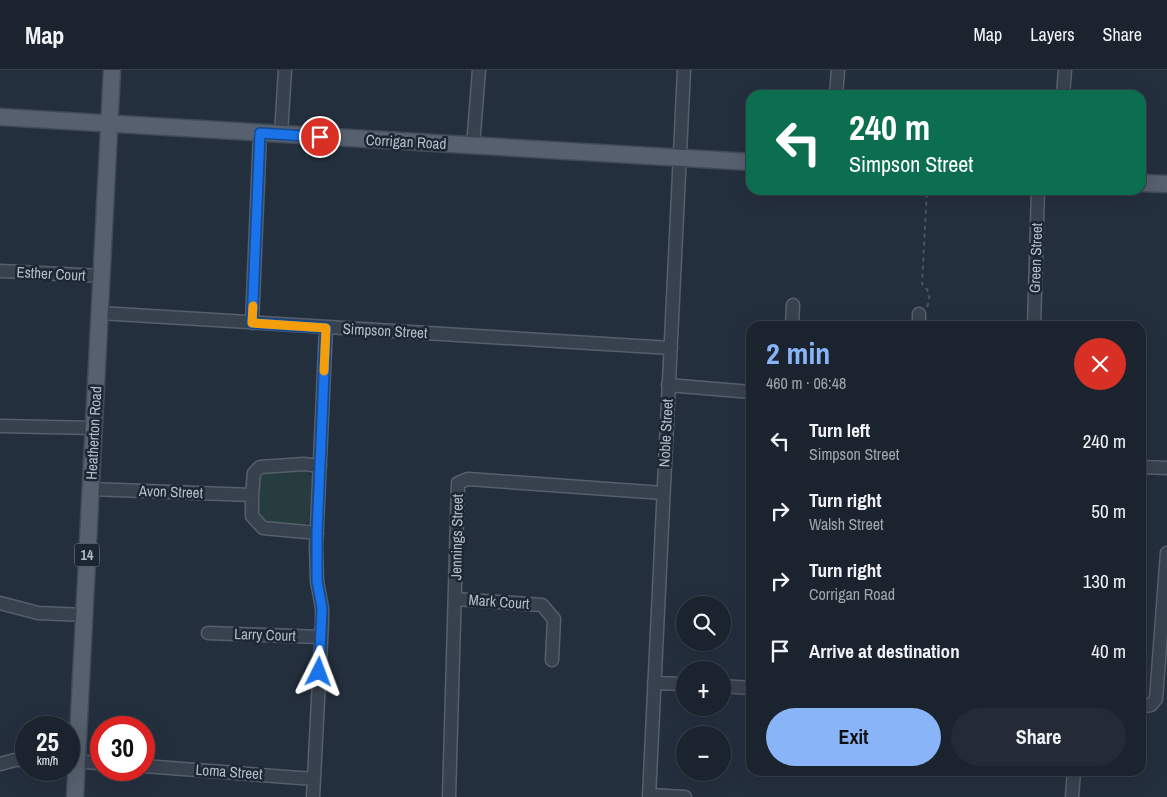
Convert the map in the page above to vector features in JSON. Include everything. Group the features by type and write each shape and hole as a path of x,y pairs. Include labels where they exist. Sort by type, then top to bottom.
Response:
{"main road":[{"name":"Heatherton Road","path":"77,716 85,614 112,70"},
{"name":"Corrigan Road","path":"0,117 746,162"},
{"path":"1146,183 1167,184"},
{"name":"Heatherton Road","path":"74,781 75,797"}],"street":[{"path":"281,134 285,70"},
{"path":"473,146 479,70"},
{"name":"Noble Street","path":"649,796 684,70"},
{"path":"836,90 838,70"},
{"path":"1064,90 1065,70"},
{"path":"252,323 260,133"},
{"name":"Green Street","path":"1034,321 1038,195"},
{"name":"Esther Court","path":"0,271 102,276"},
{"path":"792,321 793,304"},
{"name":"Simpson Street","path":"100,313 671,348"},
{"path":"313,797 322,608 317,581 317,533 326,328"},
{"path":"668,385 746,392"},
{"path":"0,426 94,428"},
{"path":"317,533 263,528 252,516 252,495 254,473 260,467 304,464 320,466"},
{"path":"1146,467 1167,468"},
{"name":"Jennings Street","path":"449,797 458,483 468,479 663,493"},
{"name":"Avon Street","path":"90,489 252,495"},
{"path":"1146,706 1151,705 1156,699 1167,553"},
{"name":"Mark Court","path":"456,598 542,605 554,619 552,660"},
{"path":"0,603 38,613 85,614"},
{"name":"Larry Court","path":"208,633 321,637"},
{"path":"654,683 676,684"},
{"path":"731,687 746,688"},
{"path":"0,764 15,760"},
{"name":"Loma Street","path":"155,767 314,779"},
{"path":"1072,797 1074,776"},
{"path":"649,796 684,797"}],"path":[{"path":"919,320 928,306 930,297 928,289 922,284 927,195"}],"green space":[{"path":"269,470 306,471 312,478 309,521 304,525 266,522 258,513 260,477"}],"slow traffic":[{"path":"253,306 252,323 326,328 324,371"}],"route":[{"path":"319,672 322,608 317,581 317,533 326,328 252,323 260,133 320,137"}]}
